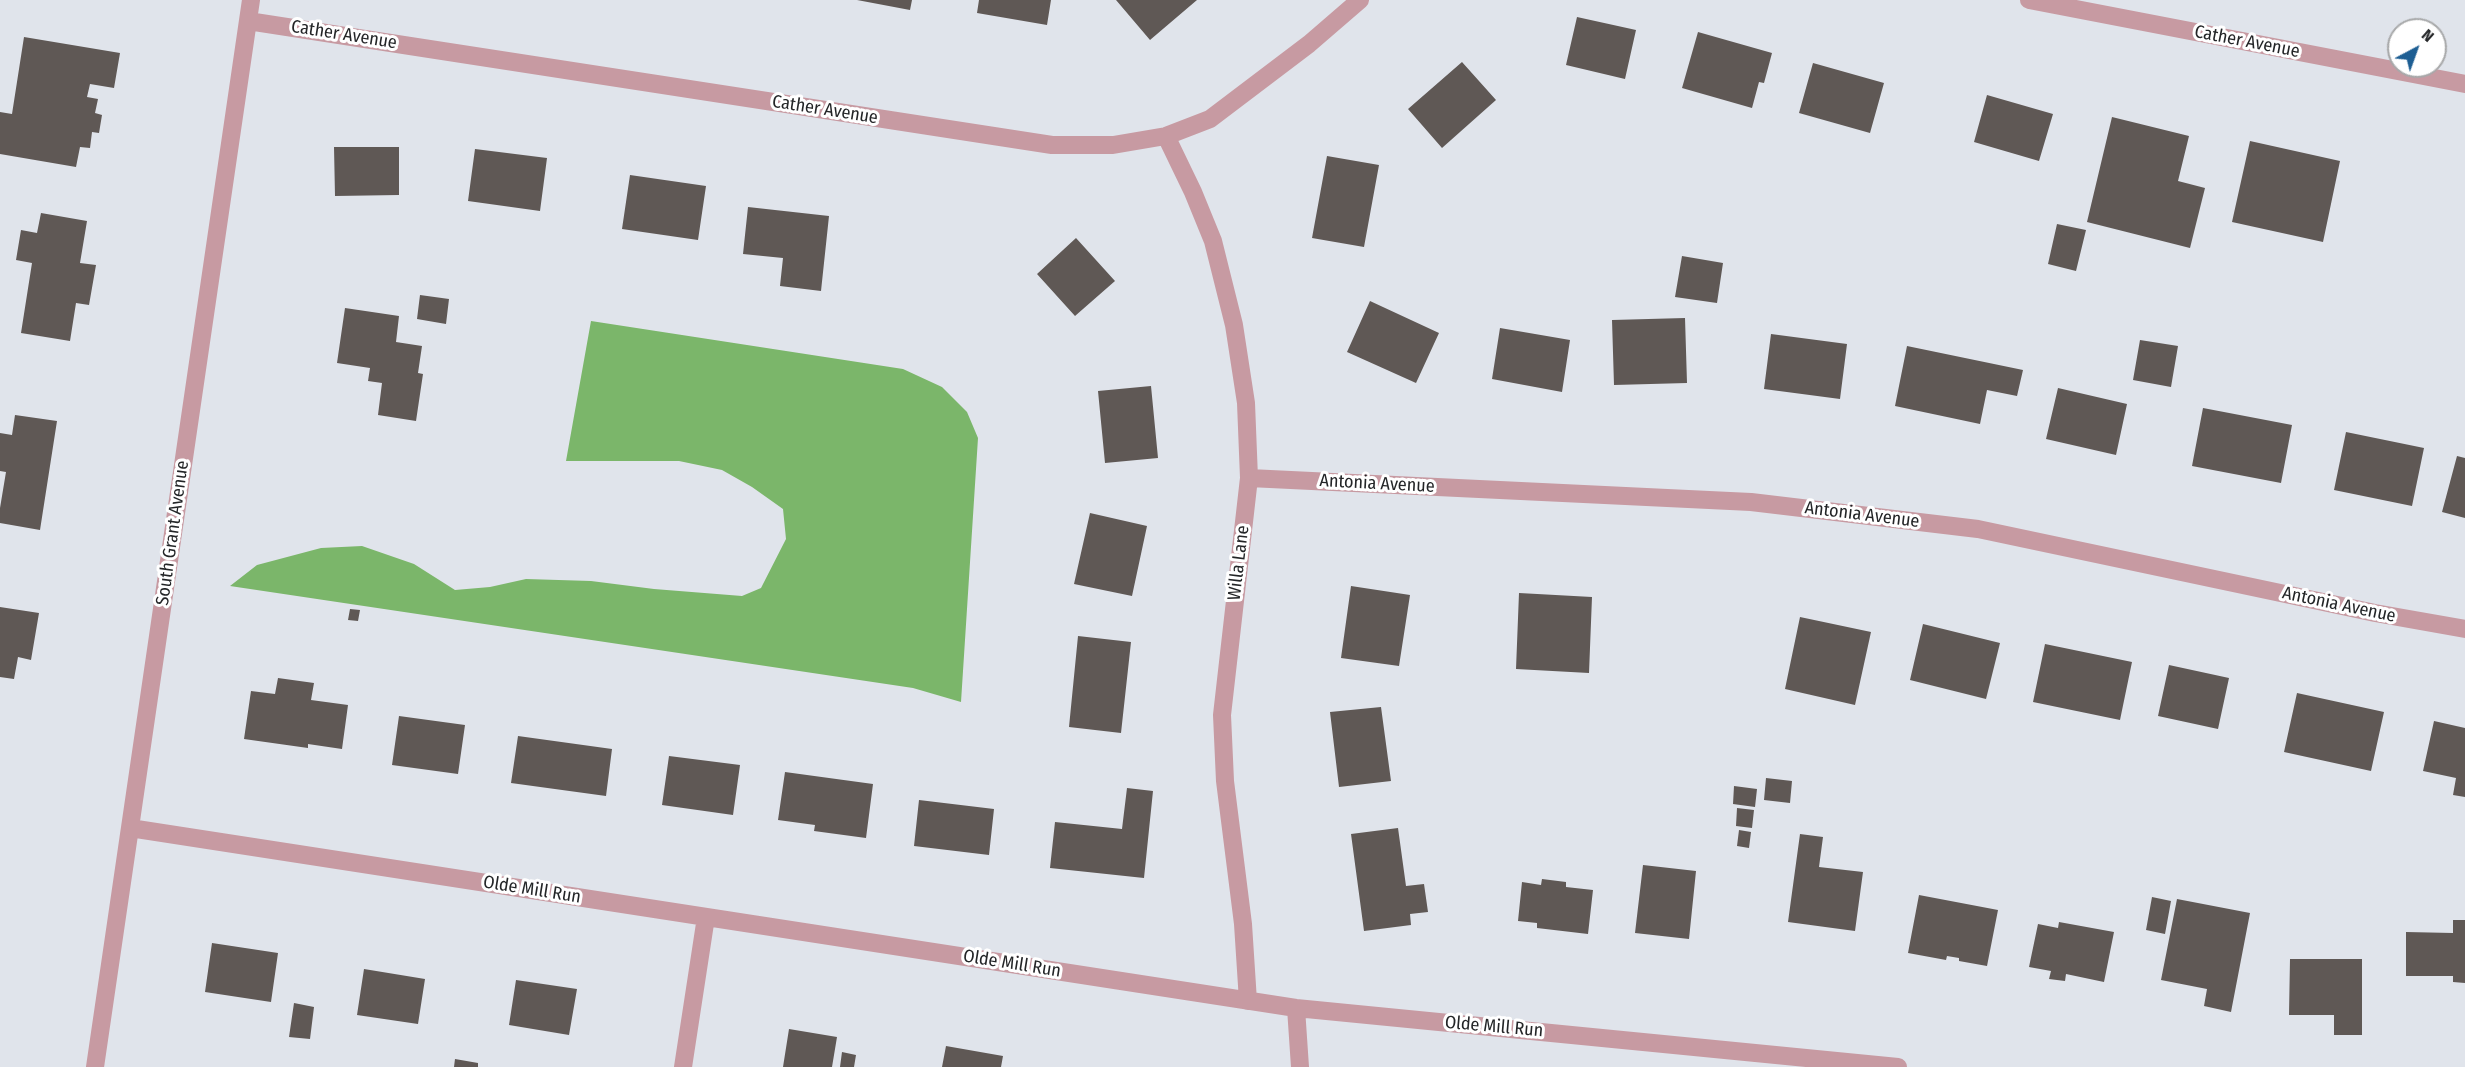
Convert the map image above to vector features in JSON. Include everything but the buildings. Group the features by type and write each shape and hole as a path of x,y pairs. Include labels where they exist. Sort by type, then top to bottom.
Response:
{"street":[{"name":"South Grant Avenue","path":"95,1067 251,0"},
{"name":"Cather Avenue","path":"248,21 1052,145 1113,145 1166,136 1210,119 1309,44 1360,0"},
{"name":"Cather Avenue","path":"2029,0 2465,84"},
{"name":"Willa Lane","path":"1166,136 1213,241 1234,325 1246,403 1249,478 1222,715 1225,781 1243,924 1248,1001"},
{"name":"Antonia Avenue","path":"1249,478 1751,502 1978,529 2363,610 2465,629"},
{"name":"Olde Mill Run","path":"130,828 1296,1008 1898,1067"},
{"path":"683,1067 706,917"},
{"path":"1296,1008 1300,1067"}],"green space":[{"path":"591,321 903,369 942,387 967,412 978,438 961,702 913,688 230,586 257,565 321,548 362,546 414,564 455,590 490,587 526,579 591,581 742,596 761,588 786,539 783,509 752,487 722,470 679,461 566,461"}]}
